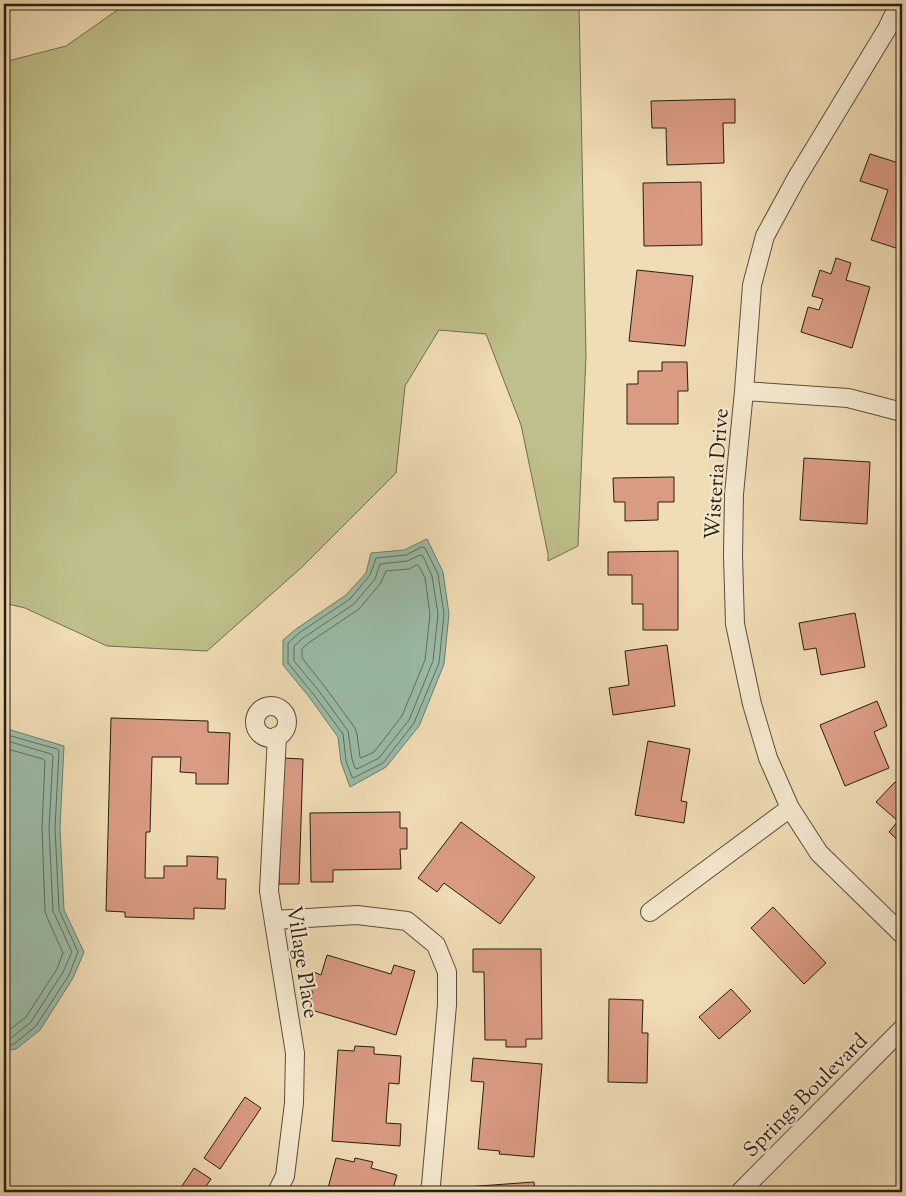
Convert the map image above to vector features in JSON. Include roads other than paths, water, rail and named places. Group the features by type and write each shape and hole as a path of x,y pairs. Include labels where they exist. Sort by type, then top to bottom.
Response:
{"street":[{"name":"Wisteria Drive","path":"899,4 887,30 796,180 765,236 752,285 734,494 733,556 735,624 752,704 768,758 790,808 819,853 902,934"},
{"path":"744,391 848,398 902,412"},
{"name":"Village Place","path":"277,736 269,891 295,1053 294,1103 285,1176 277,1192"},
{"path":"650,912 790,808"},
{"path":"274,920 357,915 407,921 436,945 447,972 447,1006 431,1190"},
{"name":"Springs Boulevard","path":"740,1192 902,1029"}],"water":[{"path":"427,539 443,572 449,614 444,664 419,726 386,767 350,787 341,762 338,737 283,665 283,640 346,595 366,573 371,553 404,550"},
{"path":"4,728 64,746 60,828 64,910 84,952 73,978 40,1030 16,1049 4,1051"}]}
